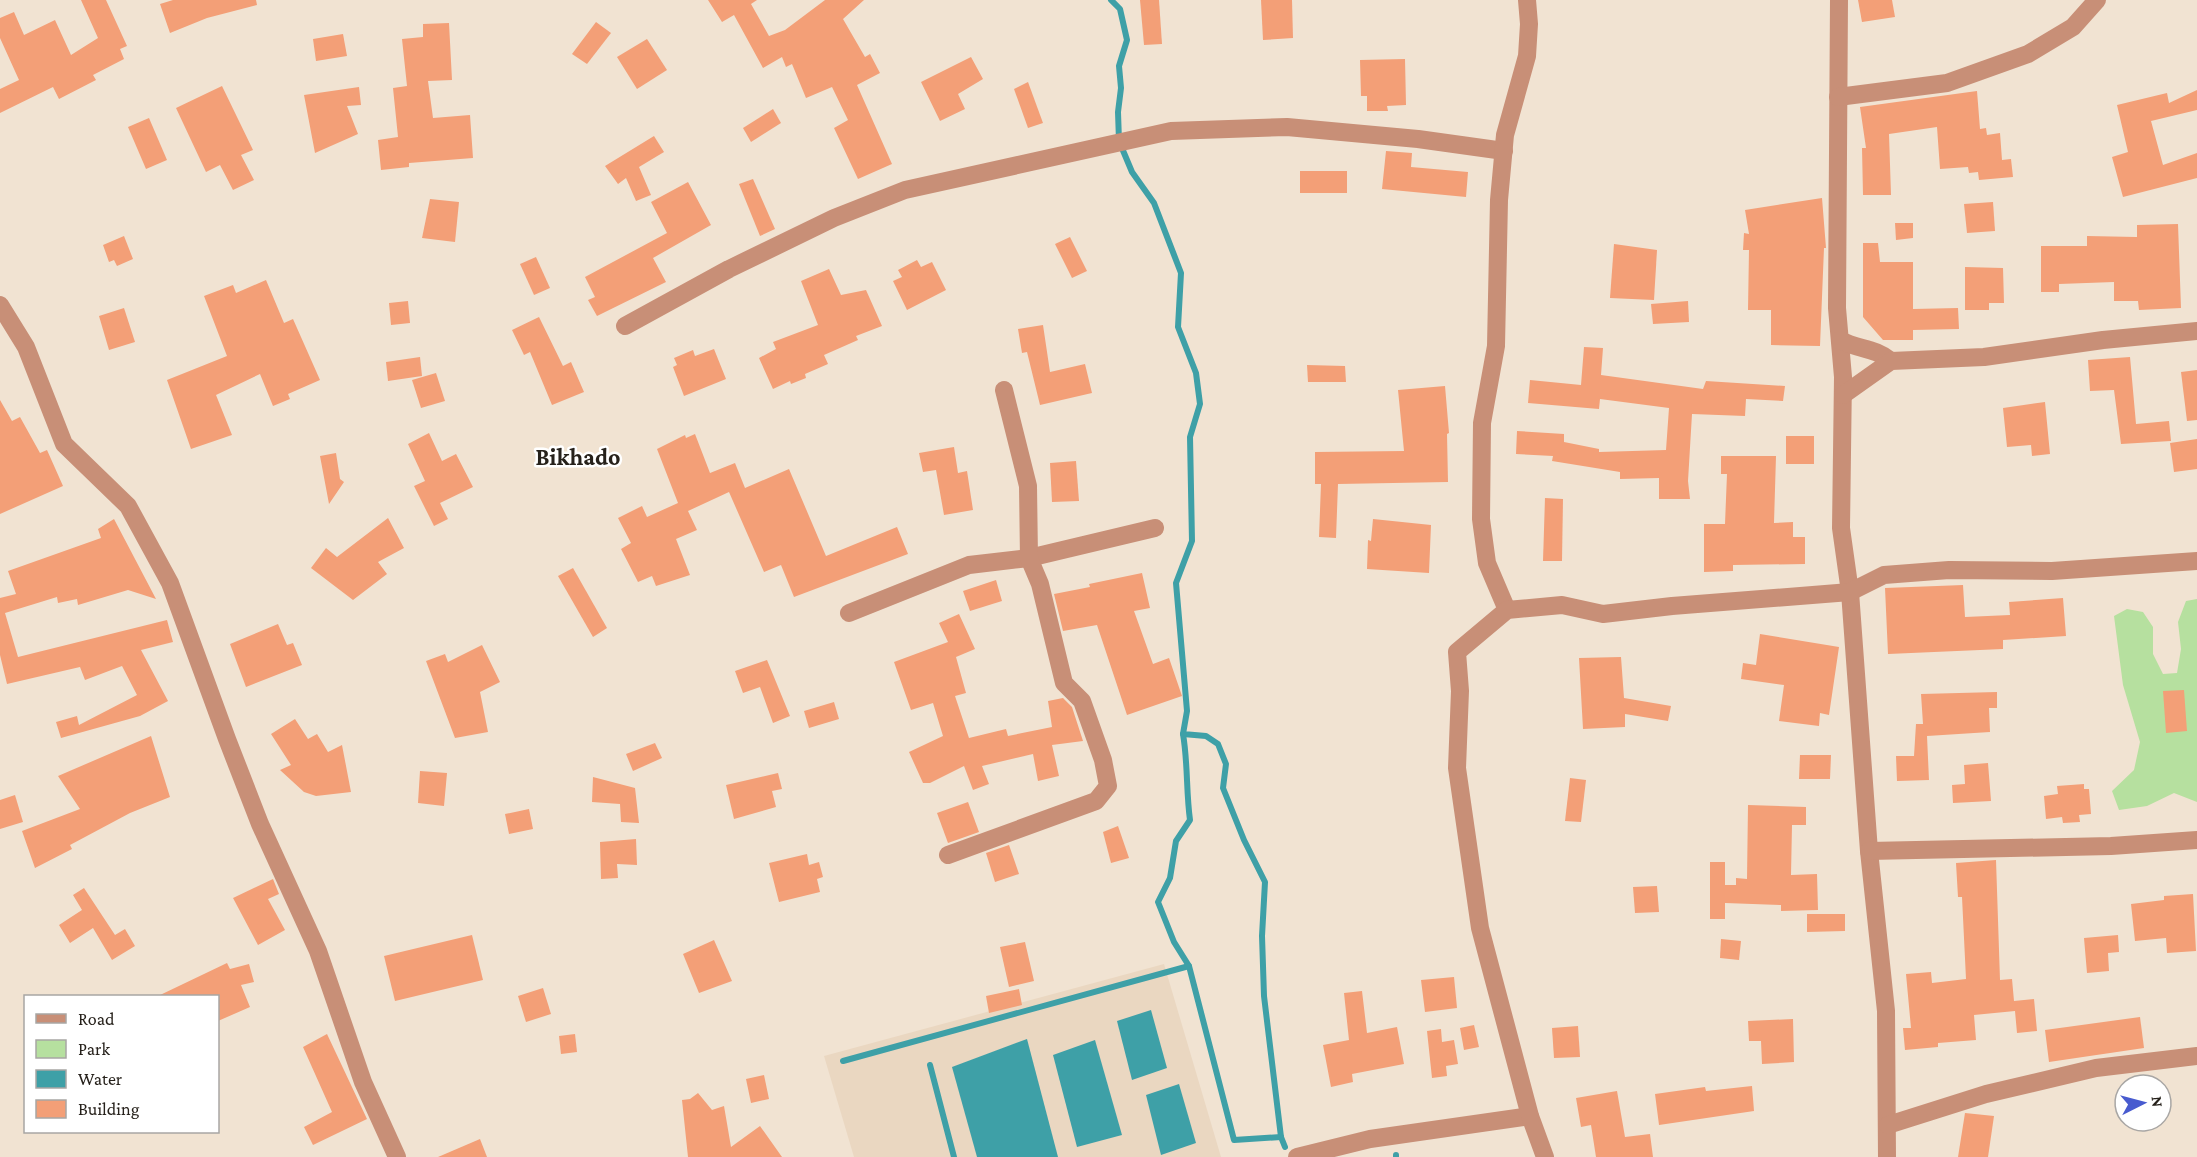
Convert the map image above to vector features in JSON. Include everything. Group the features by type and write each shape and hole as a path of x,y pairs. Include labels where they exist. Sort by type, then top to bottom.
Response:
{"street":[{"path":"1507,610 1487,563 1480,519 1482,423 1496,346 1499,311 1499,200 1505,135 1527,56 1529,24 1527,0"},
{"path":"1839,0 1837,308 1842,395 1841,528 1850,592 1869,851 1886,1011 1887,1157"},
{"path":"1838,97 1947,83 2028,54 2073,27 2097,0"},
{"path":"625,326 729,269 834,218 904,190 1171,131 1287,127 1418,139 1504,151"},
{"path":"0,305 26,347 64,444 128,506 170,583 260,824 318,951 363,1082 397,1157"},
{"path":"1842,395 1891,361 1984,357 2103,340 2197,331"},
{"path":"1840,340 1853,346 1878,351 1891,361"},
{"path":"948,855 1096,801 1108,786 1103,760 1082,701 1064,683 1040,584 1029,558 1028,486 1004,390"},
{"path":"849,613 969,565 1029,558 1155,528"},
{"path":"1545,1157 1530,1116 1480,928 1457,768 1460,691 1457,652 1507,610 1562,605 1603,614 1672,606 1850,592 1884,575 1960,570 2052,572 2197,561"},
{"path":"1869,851 2111,846 2197,840"},
{"path":"1888,1125 1986,1094 2096,1068 2197,1056"},
{"path":"1297,1157 1370,1139 1530,1116"}],"shaded area":[{"path":"1164,964 1221,1157 854,1157 824,1056"}],"green space":[{"path":"2197,599 2197,802 2174,793 2147,806 2119,810 2112,791 2134,770 2140,742 2123,685 2114,616 2127,609 2143,612 2153,627 2153,654 2163,674 2177,673 2181,649 2178,622 2186,601"}],"water":[{"path":"1151,1010 1167,1068 1132,1080 1117,1021"},
{"path":"1027,1039 1058,1157 977,1157 952,1067"},
{"path":"1095,1040 1122,1135 1077,1147 1053,1055"},
{"path":"1179,1084 1196,1143 1161,1155 1146,1095"}],"building":[{"path":"81,0 106,0 127,46 120,49 124,59 93,75 96,80 59,99 53,87 0,113 0,89 19,80 0,38 0,18 14,12 24,35 55,20 71,55 98,38"},
{"path":"173,0 256,0 257,5 207,18 170,33 160,4"},
{"path":"708,0 757,0 751,4 769,36 785,30 825,0 864,0 843,19 865,57 870,54 880,73 857,85 892,164 858,179 834,128 848,120 832,87 806,98 792,64 786,67 782,57 763,68 734,15 722,22"},
{"path":"1140,0 1159,0 1162,44 1144,45"},
{"path":"1261,0 1292,0 1293,38 1263,40"},
{"path":"1858,0 1892,0 1895,17 1862,22"},
{"path":"596,22 611,33 587,64 572,54"},
{"path":"449,23 452,80 428,81 433,118 470,115 473,158 409,163 409,167 381,170 378,140 398,137 393,88 407,86 402,39 423,37 423,24"},
{"path":"343,34 347,56 316,61 313,39"},
{"path":"647,39 667,70 637,89 617,57"},
{"path":"971,57 983,79 958,94 965,109 940,121 921,82"},
{"path":"1405,59 1406,105 1387,106 1388,111 1367,111 1367,96 1361,96 1360,60"},
{"path":"1028,82 1043,123 1028,128 1014,89"},
{"path":"222,86 253,150 241,155 254,180 233,190 220,165 206,172 176,108"},
{"path":"359,87 361,105 347,106 358,134 315,153 304,95"},
{"path":"2197,90 2197,110 2151,121 2163,165 2197,153 2197,178 2123,197 2112,157 2128,152 2117,105 2167,93 2169,103"},
{"path":"1977,91 1980,129 1986,128 1987,135 2000,133 2002,160 2011,159 2013,177 1979,180 1978,172 1969,173 1968,167 1940,169 1937,127 1889,134 1891,195 1863,195 1862,148 1866,148 1860,107"},
{"path":"773,109 781,123 751,142 743,128"},
{"path":"149,118 167,160 146,169 128,127"},
{"path":"654,136 664,152 639,167 651,195 636,201 626,178 618,184 605,166"},
{"path":"1386,151 1412,153 1411,167 1468,172 1466,197 1382,189"},
{"path":"1300,171 1347,171 1347,193 1300,193"},
{"path":"753,179 775,229 760,236 739,184"},
{"path":"688,182 711,225 653,258 666,282 597,316 588,300 595,297 585,277 667,233 651,202"},
{"path":"1822,198 1826,248 1824,248 1820,346 1771,345 1771,310 1748,310 1749,250 1743,250 1744,233 1749,234 1745,210"},
{"path":"430,199 459,202 455,242 422,238"},
{"path":"1993,202 1995,231 1967,233 1964,204"},
{"path":"1895,223 1913,223 1913,238 1896,240"},
{"path":"2178,224 2181,308 2139,310 2138,301 2114,301 2114,282 2059,284 2059,292 2041,292 2041,246 2087,246 2087,236 2137,237 2137,225"},
{"path":"124,236 133,259 117,266 114,260 109,262 103,245"},
{"path":"1070,237 1087,271 1072,278 1055,244"},
{"path":"1863,243 1878,243 1880,262 1913,262 1913,309 1958,308 1959,329 1913,330 1913,340 1883,340 1863,317"},
{"path":"1614,244 1657,250 1654,300 1610,298"},
{"path":"536,257 550,288 534,295 520,264"},
{"path":"917,260 921,267 932,262 946,290 907,310 893,281 902,277 898,270"},
{"path":"1965,267 2003,268 2004,303 1989,303 1989,310 1965,310"},
{"path":"829,269 841,295 866,290 882,326 856,336 858,340 824,355 828,364 805,374 806,378 791,384 790,381 773,389 759,358 776,349 773,342 818,325 801,281"},
{"path":"266,280 284,323 293,319 320,380 288,394 290,399 273,406 260,374 216,395 232,435 191,449 167,380 227,356 204,296 233,285 236,293"},
{"path":"408,301 410,323 391,325 389,303"},
{"path":"1688,301 1689,322 1653,324 1651,304"},
{"path":"124,308 135,342 109,350 99,316"},
{"path":"539,317 563,366 571,362 584,392 552,405 530,352 524,355 512,330"},
{"path":"1043,325 1050,372 1085,364 1092,393 1040,405 1027,352 1022,353 1018,329"},
{"path":"1584,347 1603,348 1601,375 1703,389 1706,381 1785,386 1783,401 1746,399 1745,416 1692,414 1688,481 1690,499 1659,499 1659,478 1620,479 1620,472 1552,461 1553,456 1516,454 1517,431 1564,434 1564,442 1599,449 1599,452 1666,450 1669,408 1600,399 1599,409 1528,403 1530,380 1581,385"},
{"path":"714,349 726,379 684,396 673,367 677,365 674,358 693,350 695,356"},
{"path":"420,357 422,376 388,381 386,362"},
{"path":"2130,357 2136,424 2169,421 2171,441 2121,444 2114,390 2090,391 2088,360"},
{"path":"1307,365 1345,366 1346,382 1308,382"},
{"path":"2197,370 2197,420 2187,421 2181,372"},
{"path":"436,373 445,401 421,408 412,380"},
{"path":"1445,386 1449,433 1447,434 1448,482 1338,484 1336,538 1319,537 1321,484 1315,484 1315,452 1404,451 1398,390"},
{"path":"0,400 12,421 20,417 40,453 47,450 63,486 0,514"},
{"path":"2045,402 2050,454 2032,456 2031,445 2007,447 2003,408"},
{"path":"429,433 442,461 456,454 473,487 440,503 448,519 434,526 414,486 425,481 408,444"},
{"path":"695,434 710,473 735,463 745,488 789,469 826,556 897,527 908,554 794,597 781,565 764,572 729,492 688,511 697,530 676,539 690,575 656,586 652,576 638,582 621,549 631,543 618,518 642,506 647,517 678,503 657,449 685,435 686,438"},
{"path":"1786,436 1814,436 1814,464 1786,464"},
{"path":"2197,439 2197,469 2174,472 2170,443"},
{"path":"954,447 958,473 967,471 973,510 944,515 936,470 923,472 919,453"},
{"path":"336,453 340,479 344,482 329,504 320,456"},
{"path":"1721,456 1776,456 1774,523 1793,522 1793,537 1805,537 1805,564 1733,565 1733,571 1704,572 1704,524 1725,524 1727,474 1721,474"},
{"path":"1076,461 1079,501 1052,502 1050,463"},
{"path":"1545,498 1563,499 1562,561 1543,561"},
{"path":"388,518 404,548 378,562 387,574 353,600 311,568 326,548 337,557"},
{"path":"114,519 156,599 128,590 78,605 77,599 58,603 57,597 5,613 18,657 167,620 173,642 141,650 168,701 140,716 61,738 56,722 77,716 79,725 137,695 122,666 85,680 80,667 7,684 0,655 0,598 16,594 8,571 101,538 98,529"},
{"path":"1373,519 1431,525 1429,573 1367,569 1368,540 1371,541"},
{"path":"573,568 607,628 593,637 558,576"},
{"path":"1142,573 1150,608 1134,611 1153,664 1169,658 1182,696 1127,715 1097,625 1063,631 1054,594"},
{"path":"996,580 1002,601 970,611 963,591"},
{"path":"1963,585 1965,617 2010,615 2009,602 2063,598 2066,636 2003,640 2003,649 1888,654 1885,588"},
{"path":"959,614 975,649 956,657 966,693 955,696 969,738 1006,729 1008,736 1052,727 1048,701 1063,698 1072,707 1083,741 1052,745 1059,776 1038,781 1033,754 982,766 989,784 973,790 964,766 930,783 923,783 909,752 943,736 933,703 911,710 894,662 948,642 939,623"},
{"path":"278,624 287,645 293,643 302,665 246,687 230,644"},
{"path":"1760,634 1839,647 1829,715 1820,713 1819,726 1779,721 1784,685 1741,679 1743,663 1756,665"},
{"path":"482,645 500,682 480,692 488,732 455,738 426,661 445,654 448,662"},
{"path":"1621,657 1624,698 1671,706 1668,721 1625,714 1625,727 1583,729 1579,658"},
{"path":"767,660 790,716 773,723 760,687 743,693 735,671"},
{"path":"2184,690 2187,731 2166,733 2163,691"},
{"path":"1997,692 1997,708 1989,708 1990,732 1927,736 1929,780 1897,781 1896,756 1914,756 1916,724 1923,724 1921,694"},
{"path":"834,702 839,719 809,728 804,711"},
{"path":"295,719 308,739 317,734 328,752 342,745 351,792 316,796 304,792 280,770 291,765 271,734"},
{"path":"151,736 170,797 130,813 70,845 72,849 35,868 22,831 80,809 58,776"},
{"path":"655,743 662,758 633,771 626,754"},
{"path":"1800,755 1831,755 1830,779 1799,779"},
{"path":"1988,763 1991,801 1953,803 1952,785 1965,784 1964,765"},
{"path":"420,771 447,773 444,806 418,803"},
{"path":"778,773 782,789 772,791 776,807 734,819 726,785"},
{"path":"593,777 635,788 639,823 621,822 620,804 592,802"},
{"path":"1570,778 1586,780 1581,822 1565,821"},
{"path":"2084,784 2084,789 2089,789 2091,814 2079,815 2080,822 2063,823 2062,817 2046,819 2044,796 2058,794 2057,786"},
{"path":"15,795 23,822 0,829 0,800"},
{"path":"968,802 979,832 948,843 937,813"},
{"path":"1748,805 1806,807 1806,825 1792,825 1791,875 1817,874 1818,910 1781,911 1781,905 1725,903 1725,919 1710,919 1710,862 1725,862 1725,885 1736,885 1736,878 1747,879"},
{"path":"529,809 533,829 509,834 505,814"},
{"path":"1118,826 1129,858 1111,863 1103,832"},
{"path":"636,839 637,865 617,864 618,878 601,879 600,842"},
{"path":"1009,845 1019,874 995,882 986,853"},
{"path":"807,854 809,865 819,862 823,877 817,879 820,892 779,902 769,863"},
{"path":"1996,860 2000,980 2012,979 2014,1001 2034,999 2037,1031 2017,1033 2015,1011 1974,1015 1976,1040 1938,1043 1938,1047 1905,1050 1903,1028 1911,1028 1906,974 1931,972 1932,983 1966,979 1962,897 1958,897 1956,863"},
{"path":"273,879 279,894 268,899 285,930 258,945 233,898"},
{"path":"1657,886 1659,912 1635,913 1633,887"},
{"path":"84,888 115,935 125,929 135,946 112,960 93,928 70,943 59,925 82,910 73,895"},
{"path":"2193,894 2196,951 2167,953 2166,938 2135,941 2131,904 2164,900 2164,896"},
{"path":"1807,914 1845,914 1845,931 1807,932"},
{"path":"472,935 483,980 395,1001 384,956"},
{"path":"2118,935 2119,952 2108,953 2109,971 2087,973 2084,938"},
{"path":"1721,939 1741,941 1739,960 1720,958"},
{"path":"714,940 732,981 699,993 683,954"},
{"path":"1025,942 1034,981 1009,987 1000,947"},
{"path":"227,963 230,969 249,964 254,982 241,985 250,1007 219,1021 219,995 160,995"},
{"path":"1454,977 1457,1008 1425,1012 1421,980"},
{"path":"543,988 551,1014 526,1022 518,996"},
{"path":"1019,989 1022,1005 989,1013 986,996"},
{"path":"1362,991 1367,1033 1397,1027 1404,1064 1352,1074 1353,1082 1331,1087 1323,1045 1349,1040 1344,993"},
{"path":"2140,1017 2144,1048 2049,1062 2045,1030"},
{"path":"1793,1019 1794,1062 1762,1064 1761,1041 1749,1041 1748,1021"},
{"path":"1474,1025 1479,1047 1464,1050 1460,1028"},
{"path":"1578,1026 1580,1057 1554,1058 1552,1028"},
{"path":"1441,1029 1442,1042 1454,1040 1458,1064 1446,1066 1447,1076 1432,1078 1427,1031"},
{"path":"327,1034 367,1119 313,1145 304,1127 332,1112 303,1047"},
{"path":"575,1034 577,1052 561,1054 559,1036"},
{"path":"764,1075 769,1099 751,1103 746,1079"},
{"path":"1752,1086 1754,1111 1659,1125 1655,1094 1705,1087 1706,1091"},
{"path":"1617,1091 1625,1137 1650,1134 1653,1157 1596,1157 1591,1125 1581,1127 1576,1098"},
{"path":"698,1093 712,1110 724,1106 731,1147 760,1126 782,1157 688,1157 682,1100 690,1099"},
{"path":"1965,1113 1994,1116 1988,1157 1958,1157"},
{"path":"480,1139 487,1157 438,1157"}],"waterway":[{"path":"1111,0 1120,9 1127,40 1119,66 1121,88 1118,112 1119,141 1132,172 1154,203 1181,273 1178,327 1196,373 1200,404 1190,437 1192,541 1176,583 1187,711 1183,734 1206,736 1218,744 1226,764 1223,788 1244,840 1265,882 1262,936 1264,996 1281,1137 1285,1147"},
{"path":"1183,734 1190,820 1176,841 1170,878 1158,902 1174,942 1189,966 1234,1140 1281,1137"},
{"path":"843,1061 1189,966"},
{"path":"930,1065 954,1157"}],"district":[{"name":"Bikhado","path":"578,456"}]}
